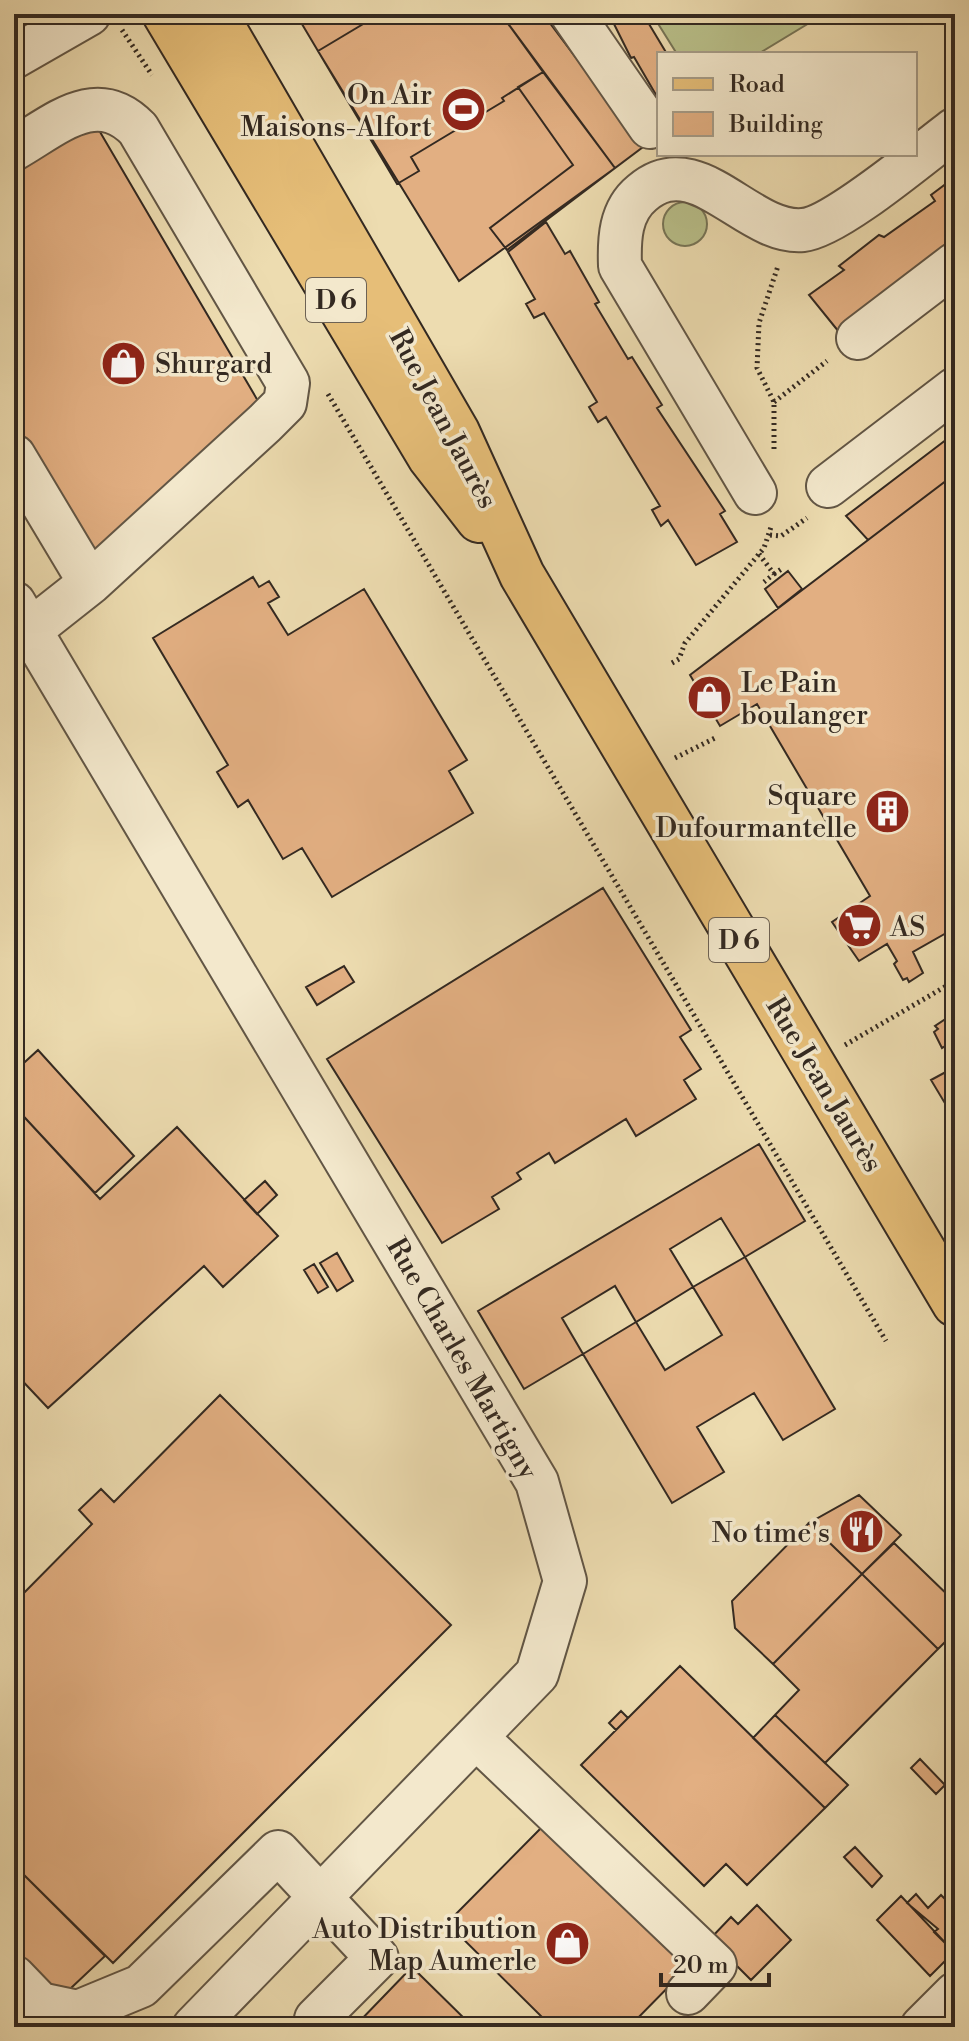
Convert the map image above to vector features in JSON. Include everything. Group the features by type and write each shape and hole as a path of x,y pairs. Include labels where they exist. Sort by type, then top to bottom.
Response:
{"main road":[{"name":"Rue Jean Jaurès","path":"165,14 430,457 522,575"},
{"name":"Rue Jean Jaurès","path":"215,14 457,432 522,575 955,1304"}],"street":[{"path":"14,57 89,14"},
{"path":"572,14 650,127"},
{"path":"14,149 84,109 122,113 138,129 288,383 285,403 90,583 20,625"},
{"path":"755,493 620,266 619,237 631,202 655,182 685,179 712,190 764,221 790,230 820,227 955,129"},
{"path":"859,337 955,264"},
{"path":"828,486 955,389"},
{"path":"14,456 90,583"},
{"name":"Rue Charles Martigny","path":"20,625 60,681 537,1482 565,1581 537,1674 194,2027"},
{"path":"476,1737 715,1965 688,1993"},
{"path":"14,1977 40,2004 78,2012 141,1986 278,1852 322,1895 377,1958 316,2019"},
{"path":"922,2027 955,1994"}],"path":[{"path":"132,47 155,79"},
{"path":"774,402 853,341 856,345 862,340 859,337"},
{"path":"328,383 328,397 886,1341"},
{"path":"759,554 774,574"},
{"path":"764,582 783,568"},
{"path":"672,663 679,659"},
{"path":"671,759 717,737"},
{"path":"813,1064 955,981"}],"green space":[{"path":"652,14 824,14 761,52 676,52"},
{"path":"685,202 700,209 707,224 700,239 685,246 670,239 663,224 670,209"}],"building":[{"path":"296,14 501,14 543,72 502,98 504,101 411,157 419,171 397,184"},
{"name":"On Air Maisons-Alfort","path":"380,14 501,14 615,168 459,281 318,51"},
{"path":"501,14 543,14 643,147 615,168"},
{"path":"609,14 643,14 666,52 657,52 657,97 634,57 631,58"},
{"path":"543,72 615,168 507,250 490,228 573,165 518,87"},
{"name":"Shurgard","path":"93,120 258,401 94,556 14,424 14,168"},
{"path":"955,177 955,244 839,332 809,295 844,270 839,266 879,235 884,237 935,201 931,195"},
{"path":"546,222 565,254 570,251 599,302 595,304 628,359 632,357 662,405 657,408 725,511 720,514 737,542 696,565 668,520 661,526 652,510 660,506 606,417 598,422 589,407 597,402 544,313 534,318 526,304 535,299 508,252"},
{"path":"955,433 955,474 868,540 846,516"},
{"name":"Square Dufourmantelle","path":"955,474 955,928 913,952 923,973 909,982 907,978 903,980 887,944 859,961 832,922 870,896 757,704 720,726 690,675"},
{"path":"788,571 802,589 778,608 765,589"},
{"path":"253,577 259,587 269,581 279,597 268,603 288,635 364,589 467,760 449,771 473,813 332,897 302,848 283,859 248,800 238,807 217,772 228,765 153,638"},
{"path":"603,888 691,1030 680,1037 701,1069 684,1080 696,1099 636,1136 626,1119 555,1163 549,1153 517,1173 521,1179 492,1197 499,1209 442,1243 327,1059"},
{"path":"344,966 354,982 317,1005 306,987"},
{"path":"950,1016 955,1026 955,1059 947,1045 942,1048 934,1032 938,1029 935,1026"},
{"path":"38,1050 134,1156 95,1193 14,1106 14,1072"},
{"path":"955,1067 955,1120 931,1080"},
{"path":"14,1106 100,1199 177,1127 278,1236 223,1287 204,1266 48,1408 14,1372"},
{"path":"759,1144 805,1221 745,1257 721,1218 670,1249 693,1287 636,1322 615,1286 562,1318 583,1354 524,1389 478,1311"},
{"path":"265,1181 277,1195 257,1214 244,1200"},
{"path":"337,1253 353,1281 337,1291 320,1263"},
{"path":"745,1257 835,1409 783,1440 754,1393 697,1427 724,1472 672,1503 583,1354 636,1322 665,1370 722,1335 693,1287"},
{"path":"314,1264 328,1287 318,1293 304,1270"},
{"path":"220,1395 451,1625 113,1963 14,1865 14,1603 92,1524 79,1510 101,1489 114,1502"},
{"path":"859,1495 901,1535 862,1574 809,1523"},
{"path":"809,1523 862,1574 773,1664 735,1628 732,1601"},
{"path":"894,1543 955,1602 955,1632 938,1649 862,1574"},
{"path":"862,1574 938,1649 825,1763 775,1715 799,1690 773,1664"},
{"path":"680,1666 825,1808 747,1885 726,1864 704,1886 581,1765"},
{"path":"621,1711 628,1718 616,1730 609,1723"},
{"path":"775,1715 848,1785 825,1808 753,1738"},
{"path":"920,1759 945,1785 936,1794 911,1768"},
{"name":"Auto Distribution Map Aumerle","path":"546,1823 689,1966 629,2027 552,2027 447,1923"},
{"path":"855,1847 882,1876 872,1887 844,1857"},
{"path":"14,1865 105,1956 71,1988 49,1990 14,1953"},
{"path":"952,1891 955,1892 954,1952 934,1932 938,1929 907,1903 916,1894 928,1908 941,1895 945,1899"},
{"path":"901,1896 954,1952 930,1976 877,1920"},
{"path":"757,1905 791,1940 751,1980 710,1939 731,1917 738,1924"},
{"path":"412,1967 473,2027 354,2027"}],"place":[{"name":"On Air Maisons-Alfort","path":"463,110"},
{"name":"Shurgard","path":"124,363"},
{"name":"Le Pain boulanger","path":"710,698"},
{"name":"Square Dufourmantelle","path":"888,811"},
{"name":"AS","path":"859,926"},
{"name":"No time's","path":"861,1532"},
{"name":"Auto Distribution Map Aumerle","path":"568,1944"}]}
